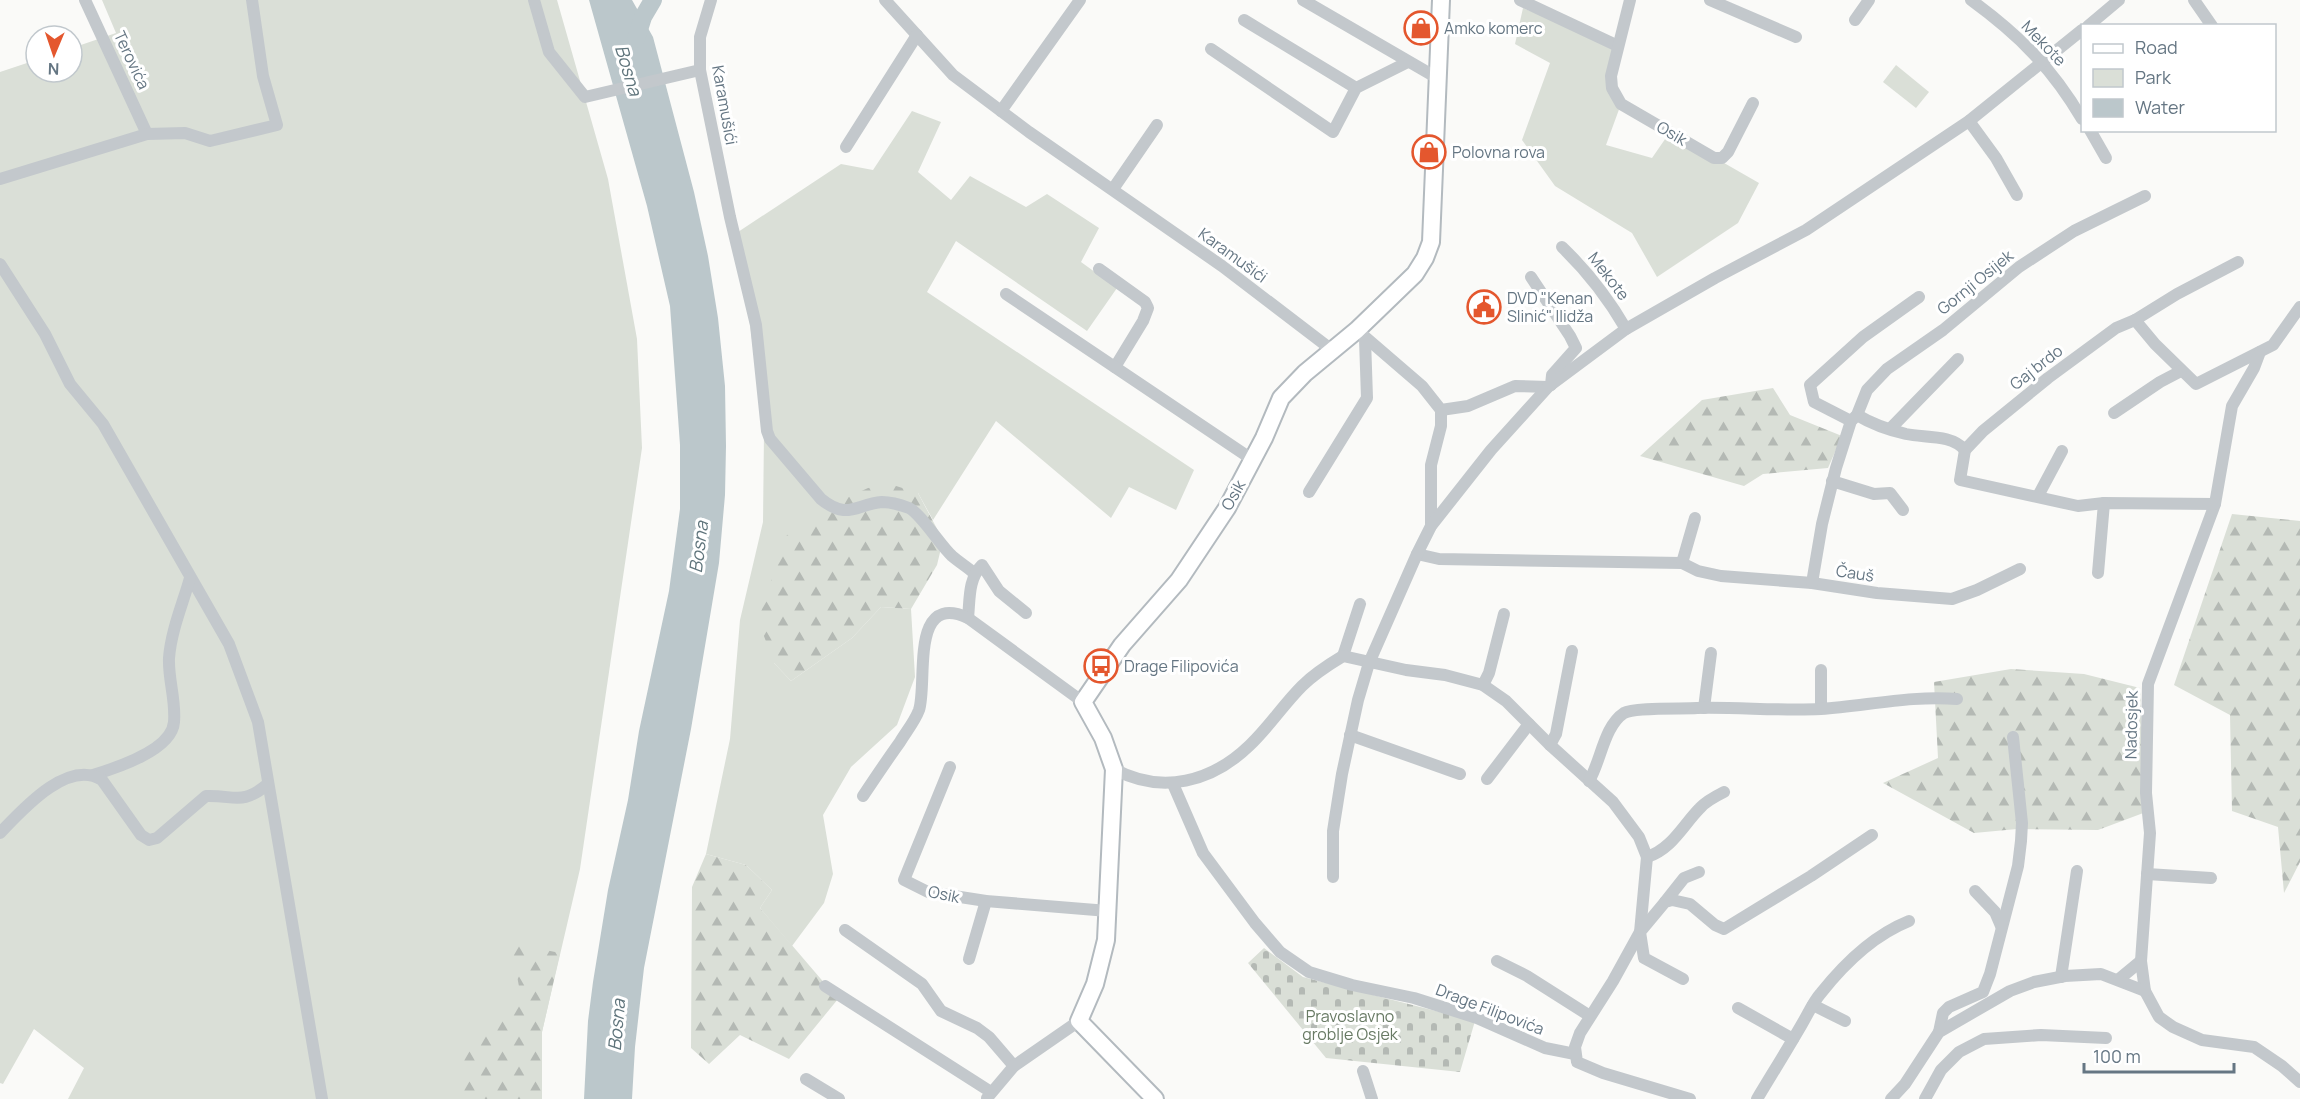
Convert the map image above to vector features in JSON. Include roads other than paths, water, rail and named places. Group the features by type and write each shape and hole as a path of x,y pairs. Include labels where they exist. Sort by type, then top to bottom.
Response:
{"main road":[{"name":"Osik","path":"1083,702 1122,645 1179,580 1227,508 1253,460 1281,398 1332,350 1361,334 1415,274 1425,258 1431,242 1441,0"},
{"path":"1083,702 1103,738 1114,769 1108,910 1101,963 1095,984 1079,1021 1155,1099"}],"street":[{"name":"Terovića","path":"85,0 147,134"},
{"path":"0,179 147,134 185,133 210,141 277,125 263,76 252,0"},
{"path":"534,0 549,52 585,97 700,70"},
{"name":"Karamušići","path":"711,0 700,37 700,70 730,217 756,325 766,423 771,439 829,506 853,511 882,502 912,509 953,557 974,573"},
{"name":"Karamušići","path":"885,0 953,75 1222,266 1332,350"},
{"path":"1001,111 1080,0"},
{"path":"1303,0 1439,79"},
{"path":"1520,0 1618,46"},
{"name":"Osik","path":"1630,0 1611,76 1612,88 1621,104 1714,158 1722,158 1728,152 1753,103"},
{"path":"1710,0 1796,37"},
{"path":"1854,20 1869,0"},
{"name":"Mekote","path":"1971,0 2000,21 2043,62 2066,92 2081,117"},
{"path":"2194,0 2211,24"},
{"path":"2090,24 2110,2"},
{"path":"1244,20 1356,88"},
{"path":"1333,877 1333,831 1350,735 1369,663 1431,526 1491,450 1550,386 1626,329 1806,230 1969,121 2081,31"},
{"path":"846,147 917,35"},
{"path":"1211,49 1333,132 1356,88 1408,62"},
{"path":"1969,121 1996,158 2017,195"},
{"path":"1113,189 1157,125"},
{"path":"2091,132 2106,158"},
{"name":"Gornji Osijek","path":"1812,583 1832,481 1866,390 1887,369 1943,330 2019,267 2074,231 2145,196"},
{"name":"Mekote","path":"1562,246 1584,268 1607,297 1626,329"},
{"name":"Gaj brdo","path":"1965,450 2001,416 2084,350 2116,328 2135,320 2177,294 2238,262"},
{"path":"0,264 45,334 70,384 104,424 229,644 258,722 322,1099"},
{"path":"1099,269 1145,302 1148,308 1143,321 1115,367"},
{"path":"1531,277 1576,348 1552,375 1550,386"},
{"name":"Osik","path":"1006,294 1253,460"},
{"name":"Gornji Osijek","path":"1854,418 1814,402 1810,384 1863,337 1919,297"},
{"name":"Nadosjek","path":"2300,307 2273,345 2260,352 2254,368 2232,406 2216,504 2148,684 2146,793 2150,833 2141,961 2145,991 2159,1017 2173,1027 2202,1040 2254,1047 2282,1065 2300,1082"},
{"path":"2135,320 2181,371 2196,384 2260,352"},
{"path":"1361,334 1415,380 1440,410 1441,426 1431,465 1431,526"},
{"path":"1309,492 1367,398 1361,334"},
{"path":"1890,429 1958,359"},
{"path":"2114,412 2181,371"},
{"path":"1440,410 1468,406 1515,386 1550,386"},
{"path":"1854,418 1907,434 1954,442 1965,450 1960,480 2078,506 2104,503 2216,504"},
{"path":"2038,496 2062,451"},
{"path":"1832,481 1875,494 1890,493 1903,510"},
{"path":"2098,573 2104,503"},
{"path":"1682,563 1695,518"},
{"name":"Čauš","path":"1417,554 1439,559 1682,563 1698,572 1720,576 1812,583 1877,593 1952,599 1977,590 2020,569"},
{"path":"968,618 971,582 974,573 981,565 999,591 1026,613"},
{"path":"0,833 26,806 69,777 121,767 164,741 174,725 169,656 190,578"},
{"path":"1114,769 1128,776 1173,784 1198,777 1228,763 1249,746 1318,672 1343,656 1360,604"},
{"path":"863,795 919,712 923,693 922,652 929,628 935,620 947,612 957,612 968,618 1083,702"},
{"path":"1483,685 1489,673 1504,614"},
{"path":"1550,745 1556,734 1572,651"},
{"path":"1704,708 1711,653"},
{"path":"1343,656 1369,663 1445,675 1483,685 1506,702 1613,802 1645,848 1647,857 1640,932 1644,958 1683,979"},
{"path":"1821,670 1821,708"},
{"path":"1589,781 1599,762 1605,738 1625,712 1704,708 1821,708 1936,697 1957,699"},
{"path":"1487,779 1529,724"},
{"path":"1350,735 1460,774"},
{"path":"1891,1099 1905,1084 1939,1032 1943,1013 1949,1007 1983,992 1990,974 2018,866 2022,823 2013,736"},
{"name":"Osik","path":"950,767 903,879 928,892 986,902 1108,910"},
{"path":"93,774 102,780 141,835 149,840 157,838 206,796 234,800 256,794 268,784"},
{"name":"Drage Filipovića","path":"1173,784 1203,853 1255,923 1280,952 1309,972 1352,985 1414,998 1477,1018 1545,1048 1575,1054 1577,1062 1603,1073 1689,1099"},
{"path":"1647,857 1676,838 1705,803 1724,792"},
{"path":"1665,902 1672,900 1689,904 1715,925 1724,929 1811,876 1872,835"},
{"path":"2061,977 2076,871"},
{"path":"1575,1054 1575,1047 1590,1016 1613,981 1640,932 1651,922 1683,878 1700,872"},
{"path":"2147,874 2211,878"},
{"path":"1975,891 1995,912 2001,926"},
{"path":"969,959 986,902"},
{"path":"1757,1099 1820,994 1854,958 1892,928 1909,921"},
{"path":"845,930 922,984 941,1011 988,1036 1014,1066"},
{"path":"1497,961 1527,976 1590,1016"},
{"path":"2118,980 2141,961"},
{"path":"1939,1032 2010,990 2034,982 2101,974 2145,991"},
{"path":"825,986 988,1096 1014,1066 1079,1021"},
{"path":"1813,1005 1845,1020"},
{"path":"1738,1008 1793,1039"},
{"path":"1924,1099 1941,1070 1959,1052 1984,1039 2042,1035 2106,1038"},
{"path":"1363,1071 1372,1099"},
{"path":"806,1079 839,1099"}],"water":[{"name":"Bosna","path":"589,0 632,0 653,37 694,192 708,256 718,318 725,386 725,495 719,563 691,729 644,968 632,1099 584,1099 588,1021 608,890 669,591 680,509 680,445 670,306 647,206"}],"waterway":[{"name":"Bosna","path":"636,39 643,17 653,0"}],"place":[{"name":"Amko komerc","path":"1421,28"},
{"name":"Polovna rova","path":"1429,152"},
{"name":"DVD \"Kenan Slinić\" Ilidža","path":"1484,307"},
{"name":"Drage Filipovića","path":"1101,666"}],"park label":[{"name":"Pravoslavno groblje Osjek","path":"1350,1025"}]}
